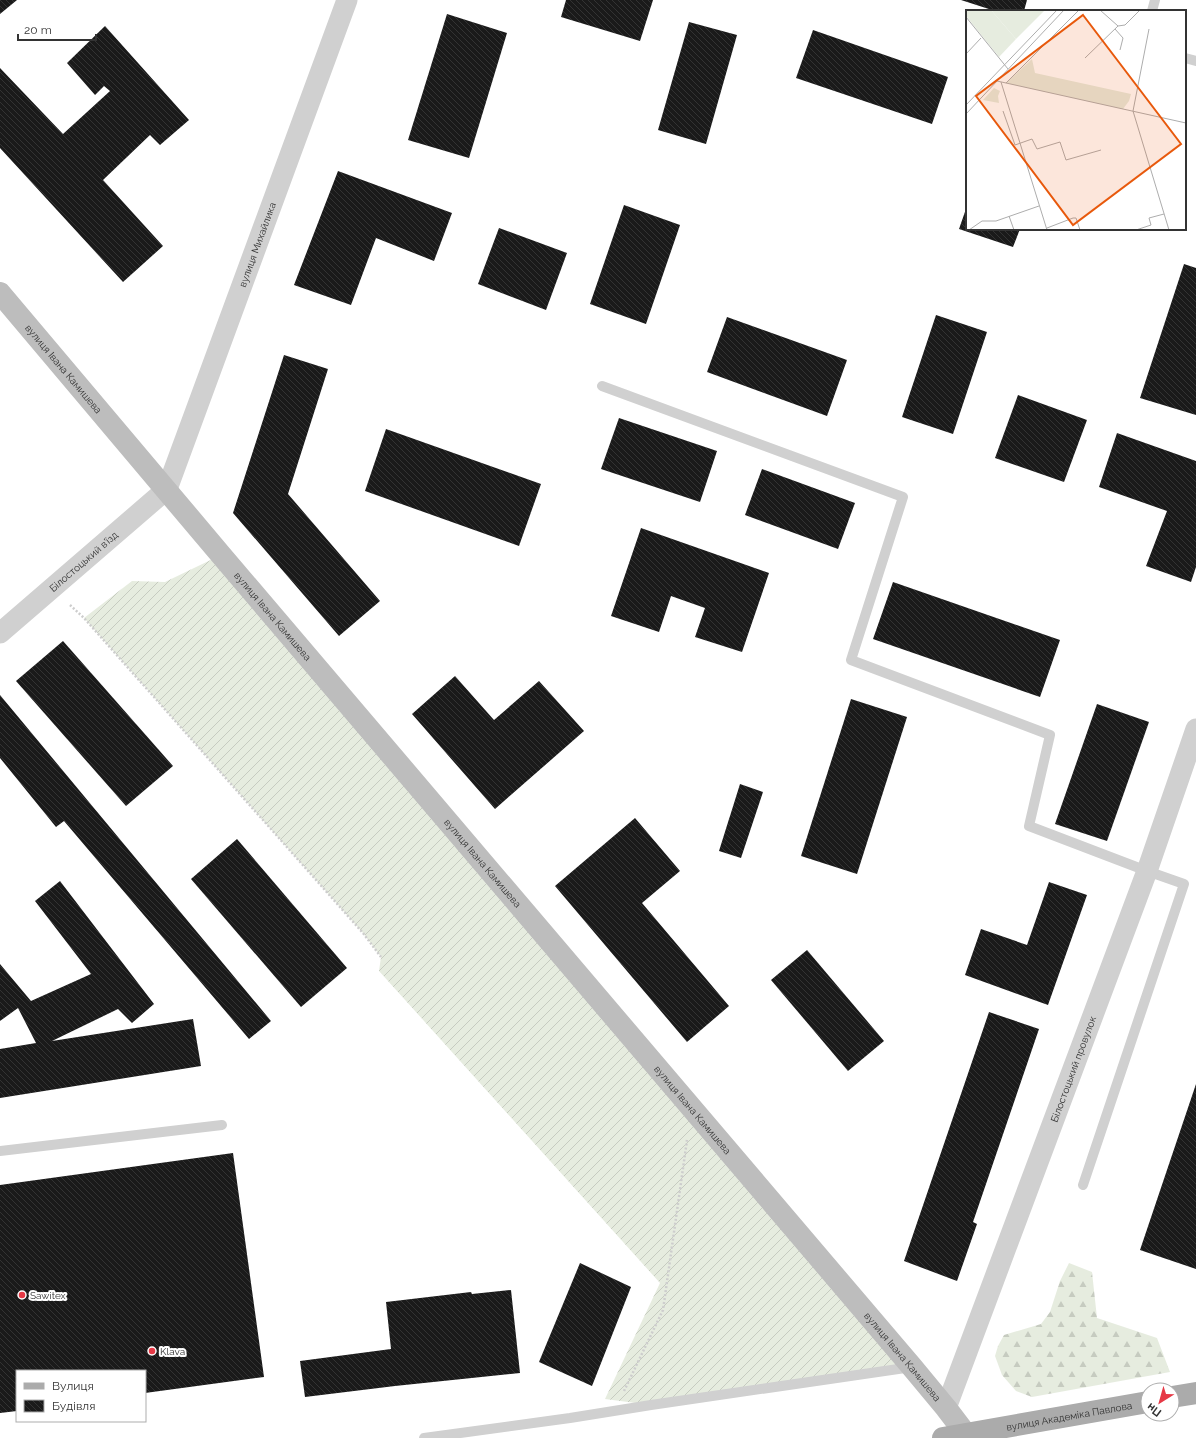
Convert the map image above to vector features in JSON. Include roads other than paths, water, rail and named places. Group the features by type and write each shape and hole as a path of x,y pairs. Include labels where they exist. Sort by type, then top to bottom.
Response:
{"main road":[{"path":"1180,1396 1196,1393"},
{"name":"вулиця Академіка Павлова","path":"943,1438 1140,1403"}],"street":[{"name":"вулиця Михайлика","path":"167,489 347,0"},
{"name":"вулиця Івана Камишева","path":"0,293 167,489 221,556 912,1367 965,1433"},
{"name":"Білостоцький в’їзд","path":"0,634 167,489"},
{"name":"Білостоцький провулок","path":"946,1408 1147,871 1196,729"}],"lane":[{"path":"1152,10 1155,0"},
{"path":"1186,58 1196,61"},
{"path":"602,386 903,497 851,660 1050,735 1029,826 1184,884 1083,1185"},
{"path":"0,1151 222,1125"},
{"path":"424,1438 570,1418 912,1367"}],"place":[{"name":"Sawitex","path":"22,1295"},
{"name":"Klava","path":"152,1351"}]}
